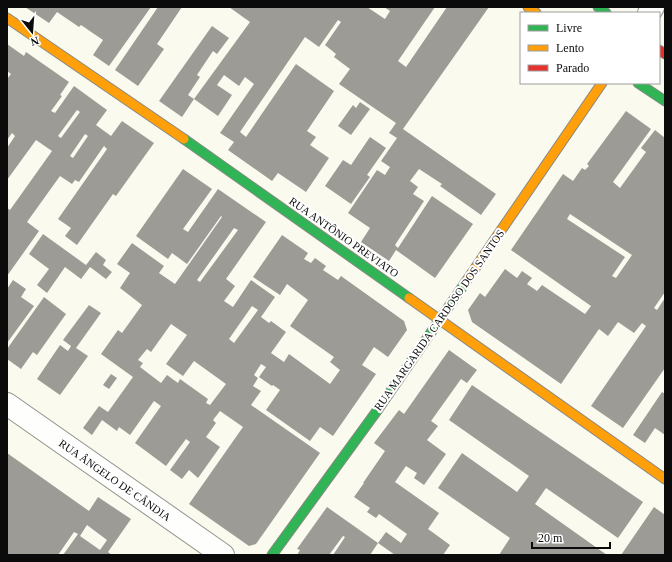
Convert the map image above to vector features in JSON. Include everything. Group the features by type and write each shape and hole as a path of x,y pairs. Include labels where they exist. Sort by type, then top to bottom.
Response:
{"street":[{"name":"RUA ANTÔNIO PREVIATO","path":"7,18 187,141 665,479"},
{"name":"RUA MARGARIDA CARDOSO DOS SANTOS","path":"272,555 379,408 601,84"},
{"path":"640,84 665,101"},
{"name":"RUA ÂNGELO DE CÂNDIA","path":"7,404 223,555"}],"building":[{"path":"25,7 151,7 109,66 93,55 103,40 81,25 79,27 57,12 49,23"},
{"path":"158,7 182,7 157,44 164,49 138,86 115,70"},
{"path":"229,7 367,7 385,19 390,11 384,7 435,7 398,61 406,67 447,7 489,7 403,129 496,194 481,215 440,186 442,184 419,169 410,181 418,187 413,194 424,201 395,245 398,248 432,196 473,224 435,278 396,250 389,261 361,242 370,228 348,213 377,170 385,175 390,167 381,161 397,138 389,133 396,123 339,84 350,69 334,57 336,54 325,45 341,22 338,20 319,47 305,37 240,132 246,137 296,64 334,91 307,131 316,137 310,145 329,158 306,192 278,173 272,181 228,150 234,142 220,133 254,84 245,77 239,86 224,75 217,85 232,95 218,116 194,99 250,22"},
{"path":"212,26 229,38 217,54 213,51 197,75 200,77 188,95 194,99 182,117 159,101"},
{"path":"7,44 24,56 26,52 69,82 60,95 62,96 51,111 55,113 74,86 107,110 96,125 111,136 122,121 154,143 116,196 113,194 77,245 65,236 71,228 58,219 107,149 104,146 79,182 75,180 72,184 60,176 27,222 39,231 7,276 7,208 10,210 52,151 36,140 7,180 7,148 15,136 12,133 7,140 7,79 11,74 7,71","holes":["77,110 80,112 61,138 58,136","85,134 88,136 73,158 70,156"]},
{"path":"360,102 370,109 351,135 338,126 353,105 356,108"},
{"path":"626,111 651,129 613,182 620,188 646,152 641,148 655,130 665,138 665,292 654,308 657,310 665,298 665,368 623,428 591,406 646,326 642,323 634,333 618,322 608,336 599,329 561,384 472,322 468,310 480,293 485,297 505,269 517,278 522,271 532,278 527,284 537,291 542,285 585,314 591,306 511,250 563,174 573,181 582,168 585,170 589,166 587,164","holes":["570,214 632,255 616,278 612,276 625,257 567,219"]},
{"path":"370,137 386,148 367,175 370,177 351,204 325,186 343,160 351,165"},
{"path":"183,169 212,189 183,229 188,232 218,189 266,222 226,279 235,286 224,301 233,307 251,280 275,297 261,317 269,323 271,321 286,332 271,353 284,362 289,354 330,384 340,370 330,362 334,357 290,326 308,300 287,284 280,295 253,277 282,235 308,253 304,259 311,263 315,258 326,266 323,270 338,280 341,276 404,321 407,330 388,357 374,347 362,365 376,374 333,436 320,427 310,441 266,410 280,390 259,377 266,367 261,364 254,375 258,378 253,386 261,391 251,405 320,453 256,544 249,546 189,504 243,427 220,411 213,420 216,423 206,437 220,447 198,478 189,470 182,479 170,470 190,442 186,439 166,466 135,443 161,406 154,401 130,435 119,427 117,431 102,420 92,435 83,428 99,406 108,412 133,377 101,354 118,330 122,333 142,305 120,288 130,273 117,264 132,243 164,266 159,273 175,284 222,217 221,216 187,264 172,253 168,259 136,236","holes":["234,228 238,230 200,282 197,280","252,306 258,310 234,343 229,339","171,324 187,335 166,364 183,376 194,361 226,384 210,405 206,403 208,399 180,379 178,383 167,375 161,383 140,367 143,363 138,360 147,349 151,352"]},
{"path":"43,234 86,265 96,252 106,260 103,265 112,272 106,279 90,267 81,279 65,267 47,293 37,285 49,269 29,254"},
{"path":"13,280 26,289 21,297 34,306 7,343 7,289"},
{"path":"44,297 66,314 37,355 33,352 21,369 7,359 7,349"},
{"path":"89,305 101,313 76,348 88,356 60,395 37,379 60,345 68,351 71,346 63,340"},
{"path":"449,350 477,370 467,383 461,379 431,421 438,426 427,440 446,454 424,485 414,478 417,473 406,466 395,482 439,513 428,529 450,545 443,555 395,555 378,543 386,532 401,543 407,534 379,514 376,518 367,512 370,508 354,497 385,451 374,443 399,410 404,414"},
{"path":"111,374 117,378 109,389 103,385"},
{"path":"472,385 643,502 618,538 546,488 535,504 607,555 499,555 510,538 438,488 462,453 517,492 529,476 449,420"},
{"path":"662,392 665,394 665,435 655,428 645,443 633,435"},
{"path":"7,453 89,511 98,497 131,519 108,552 112,555 63,555 78,534 74,532 58,555 7,555","holes":["87,525 107,540 100,550 80,536"]},
{"path":"327,507 378,543 370,555 333,555 345,537 343,536 329,555 297,555 300,550 297,549"},
{"path":"654,507 665,515 665,555 621,555"}],"traffic: fast":[{"path":"598,7 605,12"},
{"path":"640,84 665,101"},
{"path":"184,139 409,298"},
{"path":"272,555 379,408 465,283"}],"traffic: slow":[{"path":"528,7 535,12"},
{"path":"7,18 184,139"},
{"path":"465,283 601,84"},
{"path":"409,298 665,479"}],"traffic: jam":[{"path":"660,51 665,54"}]}
